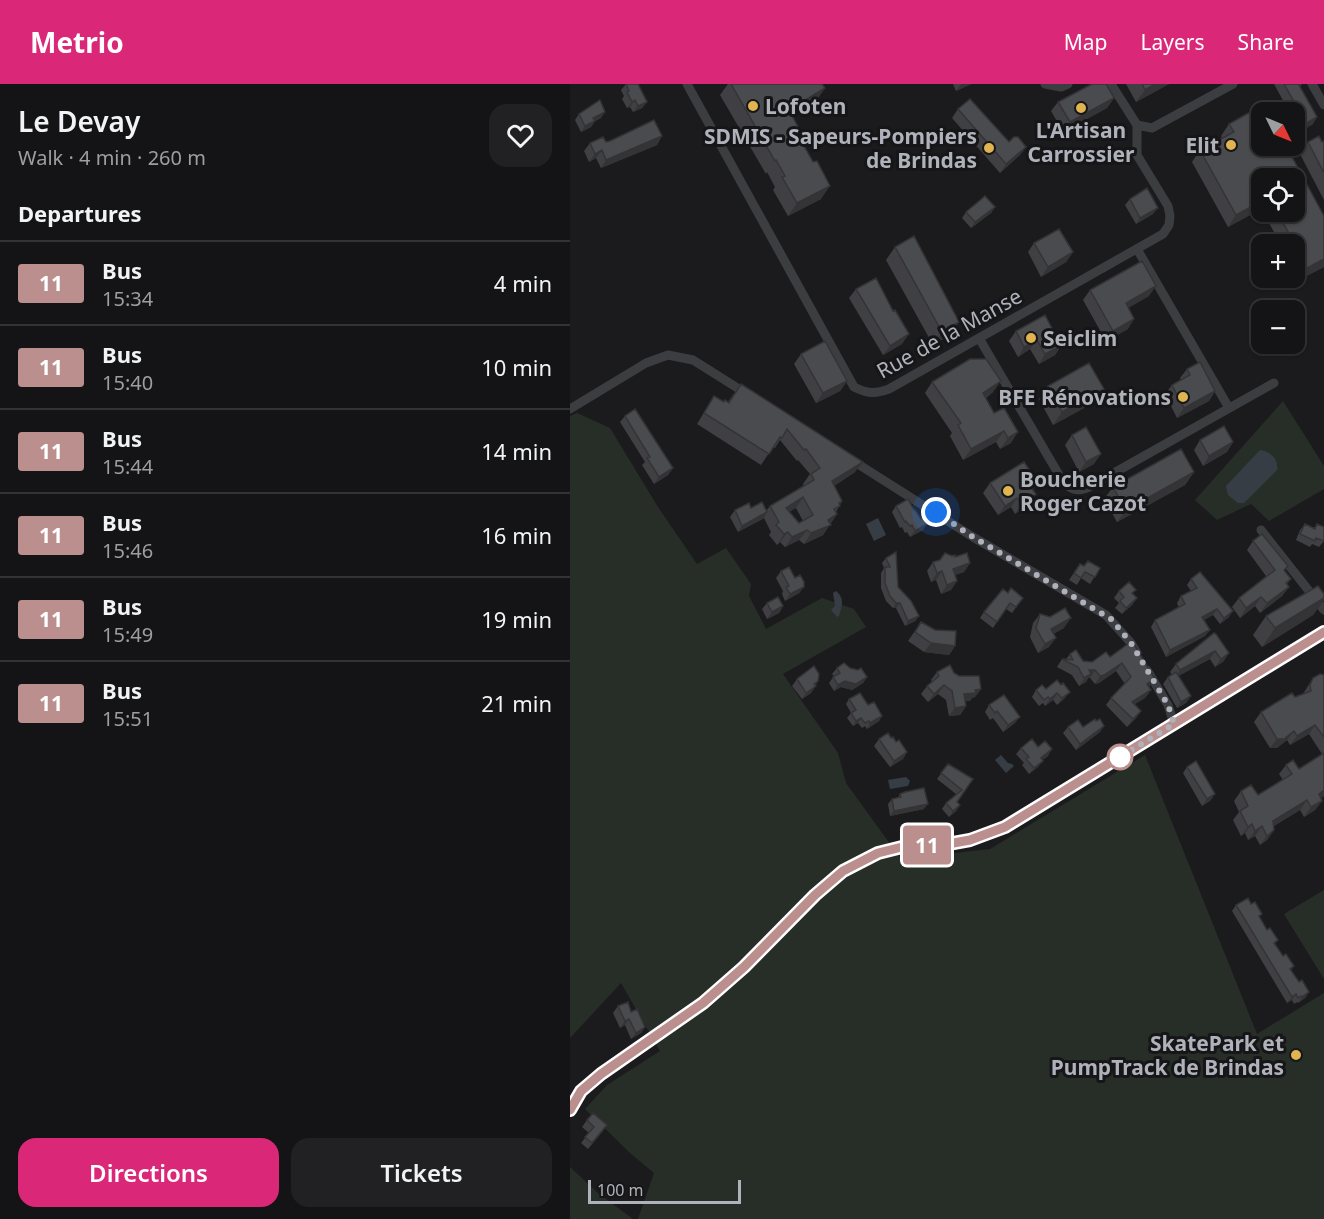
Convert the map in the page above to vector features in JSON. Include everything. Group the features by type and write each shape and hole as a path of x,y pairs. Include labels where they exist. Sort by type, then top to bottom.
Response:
{"street":[{"name":"Rue de la Manse","path":"687,84 854,387 876,394 889,389 1162,234 1168,225 1170,216 1168,206 1137,155 1137,125"},
{"path":"1045,84 1061,87 1068,84"},
{"path":"1111,84 1137,125 1152,129 1233,84"},
{"path":"1312,84 1324,105"},
{"path":"1137,249 1229,408"},
{"path":"979,338 1062,480 1069,488 1080,491 1274,383"},
{"path":"570,409 646,363 668,355 693,360 757,400"},
{"path":"841,453 973,537 1111,619 1131,643 1168,705 1174,724"},
{"path":"1261,530 1324,610"},
{"path":"570,1110 581,1091 601,1074 703,1003 744,967 815,895 843,871 878,853 902,847 970,840 1005,827 1324,633"}],"shaded area":[{"path":"1283,401 1324,466 1324,489 1269,521 1251,504 1217,520 1195,500"},
{"path":"577,413 610,428 658,507 697,564 726,548 751,584 749,596 766,629 822,598 854,609 866,627 783,674 838,753 846,783 901,859 990,849 1145,755 1257,1034 1324,993 1324,1219 638,1219 654,1173 585,1109 607,1085 660,1051 621,983 570,1038 570,416"},
{"path":"1261,450 1274,457 1277,470 1244,503 1238,503 1228,495 1226,486"},
{"path":"878,518 886,535 874,541 866,524"},
{"path":"836,591 841,596 842,602 837,617 831,610 835,606 833,593"},
{"path":"1001,755 1014,766 1006,773 995,760"},
{"path":"906,777 910,781 908,786 890,789 888,780"},
{"path":"1324,890 1324,979 1284,914"},
{"path":"570,1167 598,1193 633,1219 570,1219"}],"building":[{"path":"626,84 638,84 647,102 638,106 635,100 632,102"},
{"path":"731,84 822,84 825,88 789,110 806,142 803,144 813,162 817,161 830,186 797,203 782,177 785,176"},
{"path":"1092,84 1106,84 1114,98 1070,122 1058,102"},
{"path":"1142,84 1155,84 1145,90"},
{"path":"1284,84 1301,84 1299,85 1317,117 1305,124 1305,102 1289,102 1293,100"},
{"path":"970,99 1009,142 1014,137 1018,137 1026,147 1006,164 958,109"},
{"path":"600,100 605,112 593,118 595,121 585,126 579,114"},
{"path":"1251,112 1251,156 1291,156 1298,168 1251,168 1251,207 1236,215 1200,150 1234,132 1229,124"},
{"path":"654,120 662,136 606,160 602,150 595,154 590,143 603,137 606,142 610,141"},
{"path":"1319,136 1322,142 1324,141 1324,173 1308,142"},
{"path":"1305,181 1324,216 1324,259 1305,269 1305,234 1289,234 1283,222 1305,222"},
{"path":"1147,188 1158,208 1140,218 1130,199"},
{"path":"985,196 995,207 975,222 966,212"},
{"path":"1059,229 1073,252 1048,267 1034,243"},
{"path":"914,236 959,322 942,332 895,247"},
{"path":"1142,261 1156,286 1126,303 1134,319 1113,331 1090,290"},
{"path":"876,278 893,311 895,310 909,334 890,346 856,289"},
{"path":"1045,315 1061,346 1045,354 1037,340 1024,347 1016,331"},
{"path":"825,341 847,381 823,393 801,354"},
{"path":"970,359 986,359 1001,381 983,393 994,413 1004,408 1018,432 1008,438 1004,431 971,449 958,425 961,423 932,382"},
{"path":"1200,362 1215,391 1184,408 1172,385 1190,375 1187,369"},
{"path":"1089,363 1104,389 1062,412 1048,386"},
{"path":"741,384 863,462 832,481 842,501 839,503 840,506 834,509 837,514 828,520 831,525 811,533 807,530 792,537 788,532 784,534 776,525 779,522 770,506 814,480 811,474 820,468 787,429 769,454 704,413 714,396 729,403","holes":["803,497 813,515 799,523 786,508"]},
{"path":"635,409 673,468 659,477 647,458 650,457 625,416"},
{"path":"1224,426 1233,442 1209,456 1200,440"},
{"path":"1086,427 1101,454 1086,462 1072,435"},
{"path":"1181,449 1194,472 1126,510 1113,487"},
{"path":"1024,462 1039,484 1032,489 1036,494 1022,504 1017,498 1005,506 990,483"},
{"path":"908,499 914,510 921,519 923,517 927,524 915,531 912,525 905,522 896,506"},
{"path":"762,502 767,512 742,526 735,510 749,503 751,508"},
{"path":"1305,524 1315,529 1317,524 1324,527 1324,541 1316,538 1315,541 1300,534"},
{"path":"1262,534 1288,566 1284,570 1291,579 1286,583 1289,587 1267,603 1261,597 1246,608 1239,598 1275,570 1253,541"},
{"path":"896,552 898,587 911,601 919,616 908,621 900,603 896,603 890,596 885,583 885,567 890,567 886,558"},
{"path":"945,553 955,555 955,557 967,553 970,563 953,569 957,581 947,585 942,571 937,573 933,562 940,560"},
{"path":"1088,561 1100,568 1095,577 1085,572 1081,578 1074,573 1080,564 1084,566"},
{"path":"789,567 795,578 800,575 804,582 804,587 790,594 786,587 789,586 781,571"},
{"path":"1200,572 1233,611 1224,618 1217,609 1202,617 1210,630 1170,650 1155,620 1185,604 1181,596 1197,588 1191,579"},
{"path":"1129,582 1136,590 1132,593 1137,598 1126,608 1120,601 1124,597 1119,591"},
{"path":"1318,586 1324,598 1275,628 1266,616"},
{"path":"1011,588 1023,598 1016,607 1010,603 997,622 984,612 1003,589 1008,593"},
{"path":"778,597 783,606 772,612 767,603"},
{"path":"1065,608 1071,618 1051,629 1056,638 1045,644 1036,628 1040,614 1050,617"},
{"path":"921,622 935,630 956,631 955,646 931,643 915,632"},
{"path":"1214,633 1229,653 1221,659 1215,651 1180,670 1176,664"},
{"path":"1132,641 1155,679 1147,684 1151,690 1132,702 1141,711 1133,719 1111,698 1131,677 1122,663 1100,676 1095,670 1089,670 1091,674 1084,678 1078,667 1062,659 1073,660 1070,654 1076,650 1083,661 1092,662 1106,652 1110,657"},
{"path":"844,663 850,668 858,670 861,668 867,677 856,684 845,681 838,685 833,677 840,673 837,668"},
{"path":"950,665 954,673 959,676 979,676 981,689 975,690 976,693 964,694 966,706 955,708 952,691 944,685 934,694 927,686 939,676 937,672"},
{"path":"814,666 819,674 818,681 814,684 816,686 806,693 797,679"},
{"path":"1176,672 1191,696 1181,702 1168,677"},
{"path":"1320,674 1324,675 1324,737 1315,725 1297,736 1294,731 1284,739 1277,739 1261,712 1292,693 1295,697 1311,691 1310,685 1313,678"},
{"path":"1057,680 1061,685 1063,683 1070,692 1062,698 1057,693 1050,699 1048,697 1044,700 1036,690 1042,685 1046,689"},
{"path":"860,693 868,705 874,702 882,716 870,723 869,721 865,723 861,718 856,721 851,713 856,710 849,699"},
{"path":"1004,695 1020,717 1008,725 989,705"},
{"path":"1095,719 1096,721 1100,719 1104,726 1080,744 1068,727 1078,720 1083,727"},
{"path":"888,733 896,742 899,740 907,752 894,761 879,739"},
{"path":"1032,739 1038,747 1045,741 1052,749 1034,768 1026,759 1029,757 1021,748"},
{"path":"1324,753 1324,790 1319,794 1322,801 1311,807 1307,800 1273,821 1274,830 1267,836 1262,826 1255,831 1252,824 1248,827 1240,811 1248,806 1241,791 1251,785 1258,795 1292,774 1286,765 1293,760 1299,769"},
{"path":"1196,761 1215,794 1207,799 1187,767"},
{"path":"948,764 973,779 957,802 960,805 953,811 946,803 962,790 941,773"},
{"path":"924,788 928,804 894,811 892,799 901,797 900,794 905,792"},
{"path":"1248,898 1251,904 1255,902 1262,914 1259,916 1267,930 1270,928 1278,940 1274,943 1283,956 1286,954 1294,966 1290,969 1299,982 1302,980 1309,992 1302,997 1298,998 1296,994 1292,997 1236,905"},
{"path":"628,1002 631,1012 637,1009 645,1027 636,1033 629,1019 625,1021 618,1006"},
{"path":"593,1113 607,1125 592,1143 585,1137 594,1127 587,1120"}],"bus line":[{"name":"11","path":"570,1110 581,1091 601,1074 703,1003 744,967 815,895 843,871 878,853 902,847 970,840 1005,827 1324,632"}],"place":[{"name":"Lofoten","path":"753,106"},
{"name":"L'Artisan Carrossier","path":"1081,108"},
{"name":"Elit","path":"1231,145"},
{"name":"SDMIS - Sapeurs-Pompiers de Brindas","path":"989,148"},
{"name":"Seiclim","path":"1031,338"},
{"name":"BFE Rénovations","path":"1183,397"},
{"name":"Boucherie Roger Cazot","path":"1008,491"},
{"name":"SkatePark et PumpTrack de Brindas","path":"1296,1055"}],"route":[{"path":"936,512 973,537 1106,615 1131,643 1168,705 1174,724 1120,757"}]}
